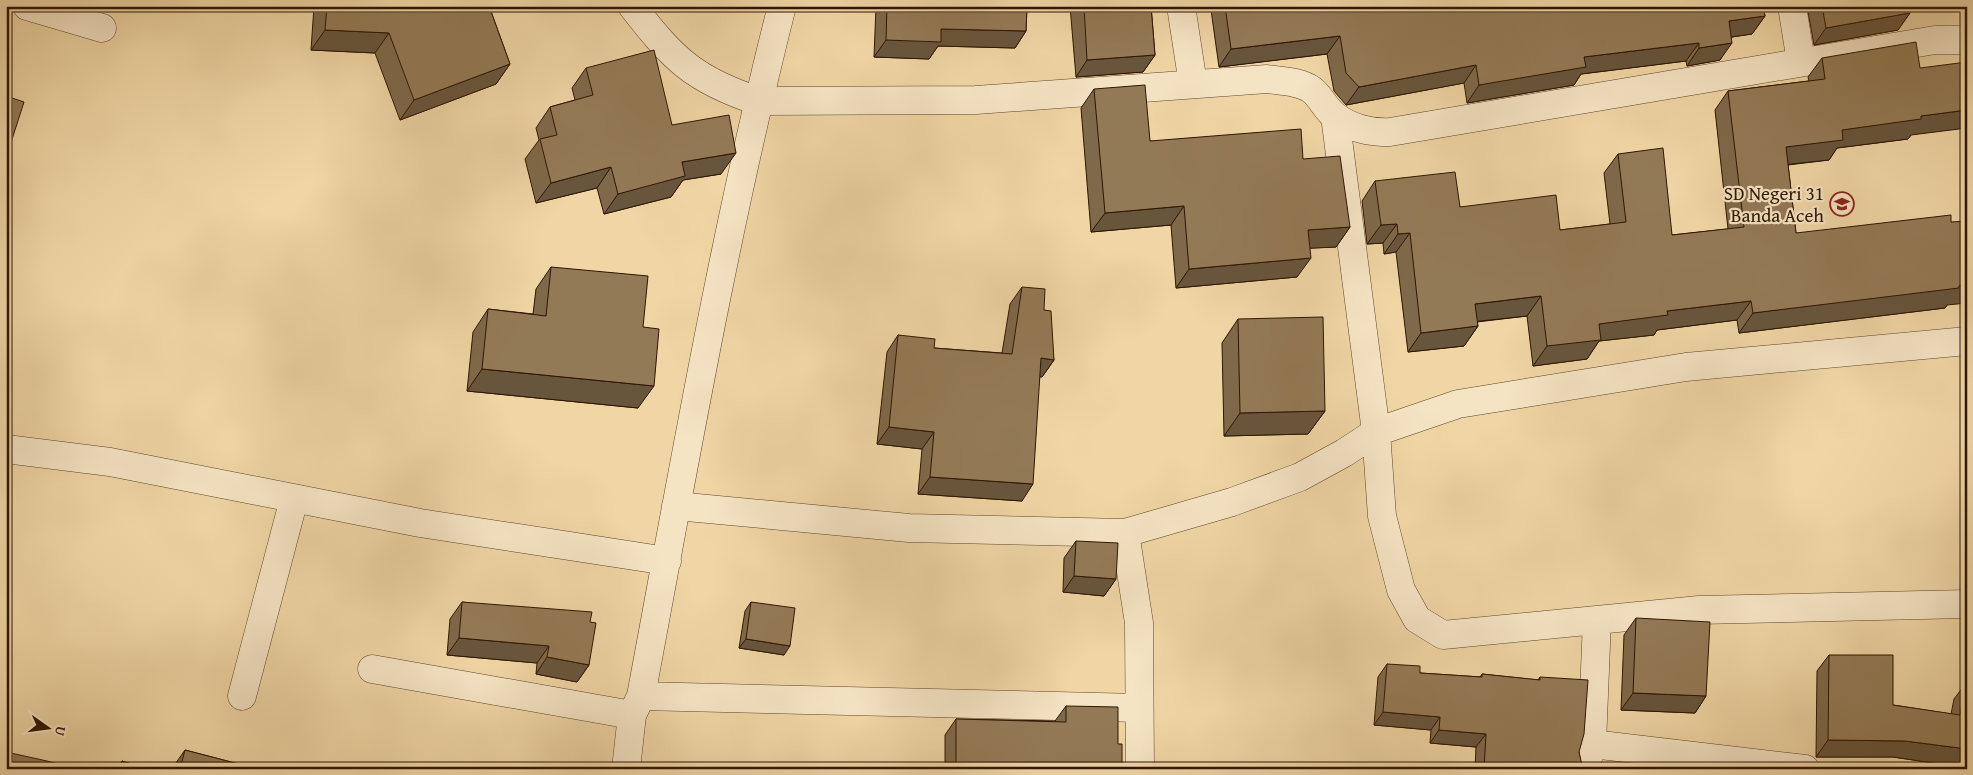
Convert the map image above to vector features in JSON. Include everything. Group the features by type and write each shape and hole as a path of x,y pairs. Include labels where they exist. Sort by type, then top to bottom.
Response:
{"street":[{"path":"27,6 102,28"},
{"path":"632,6 670,53 694,73 724,90 758,101 976,100 1267,79 1299,84 1311,90 1335,116 1357,128 1374,132 1390,132 1935,40 1967,40"},
{"path":"626,769 676,506 758,101 782,6"},
{"path":"1181,6 1193,84"},
{"path":"1792,6 1801,62"},
{"path":"1335,116 1376,432 1382,516 1401,590 1417,619 1443,634 1698,610 1967,604"},
{"path":"676,506 909,528 1125,533 1232,502 1300,477 1344,453 1376,432 1458,404 1686,367 1967,341"},
{"path":"6,448 110,462 420,523 666,561"},
{"path":"242,696 294,499"},
{"path":"1125,533 1139,623 1140,769"},
{"path":"1597,620 1588,757 1805,769"},
{"path":"372,669 637,706 1139,708"}],"building":[{"path":"327,6 489,6 510,64 414,100 389,33 325,30"},
{"path":"887,6 1027,6 1026,31 941,29 941,42 886,40"},
{"path":"1084,6 1151,6 1155,55 1087,60"},
{"path":"1225,6 1763,6 1765,16 1729,21 1732,43 1699,48 1699,43 1584,57 1586,67 1479,85 1476,65 1359,87 1346,73 1340,36 1231,49"},
{"path":"1822,6 1909,6 1910,13 1826,28"},
{"path":"1916,42 1920,68 1967,62 1967,110 1921,116 1921,119 1842,130 1843,140 1786,147 1796,233 1951,215 1951,222 1967,221 1967,285 1959,286 1959,288 1753,313 1751,301 1667,311 1668,315 1599,324 1601,340 1547,346 1541,296 1475,304 1478,326 1421,333 1410,233 1398,234 1397,224 1381,225 1375,181 1455,172 1460,207 1556,195 1560,230 1626,222 1618,154 1663,148 1672,235 1744,227 1728,91 1825,79 1822,58"},
{"path":"654,50 672,125 729,115 736,153 682,162 685,176 618,194 611,167 551,183 540,139 557,135 550,107 593,95 586,68"},
{"path":"1145,85 1150,141 1301,129 1303,159 1340,156 1350,227 1308,230 1311,258 1189,269 1184,206 1105,213 1094,89"},
{"path":"6,96 24,102 6,158"},
{"path":"6,168 11,170 6,186"},
{"path":"551,267 648,276 643,327 659,329 654,386 482,369 488,309 546,316"},
{"path":"1022,287 1045,289 1044,310 1051,311 1054,360 1041,358 1033,484 930,477 934,432 889,427 898,335 935,339 934,348 1012,354"},
{"path":"1323,317 1325,411 1240,413 1238,319"},
{"path":"1076,541 1118,543 1116,579 1074,576"},
{"path":"462,602 592,612 590,622 596,623 589,665 547,657 549,646 459,638"},
{"path":"751,602 795,608 790,646 746,639"},
{"path":"1636,618 1710,622 1706,696 1633,693"},
{"path":"1829,655 1893,655 1893,705 1960,715 1967,683 1967,749 1905,741 1828,740"},
{"path":"1387,664 1420,666 1420,673 1482,677 1482,674 1540,680 1540,677 1588,680 1584,734 1579,752 1582,769 1484,769 1486,734 1439,730 1440,717 1383,712"},
{"path":"1066,706 1118,707 1118,744 1122,744 1122,769 956,769 956,719 1066,722"},
{"path":"185,750 258,769 180,769"},
{"path":"6,752 47,761 78,769 6,769"},
{"path":"122,761 147,769 120,769"}],"place":[{"name":"SD Negeri 31 Banda Aceh","path":"1842,204"}]}
